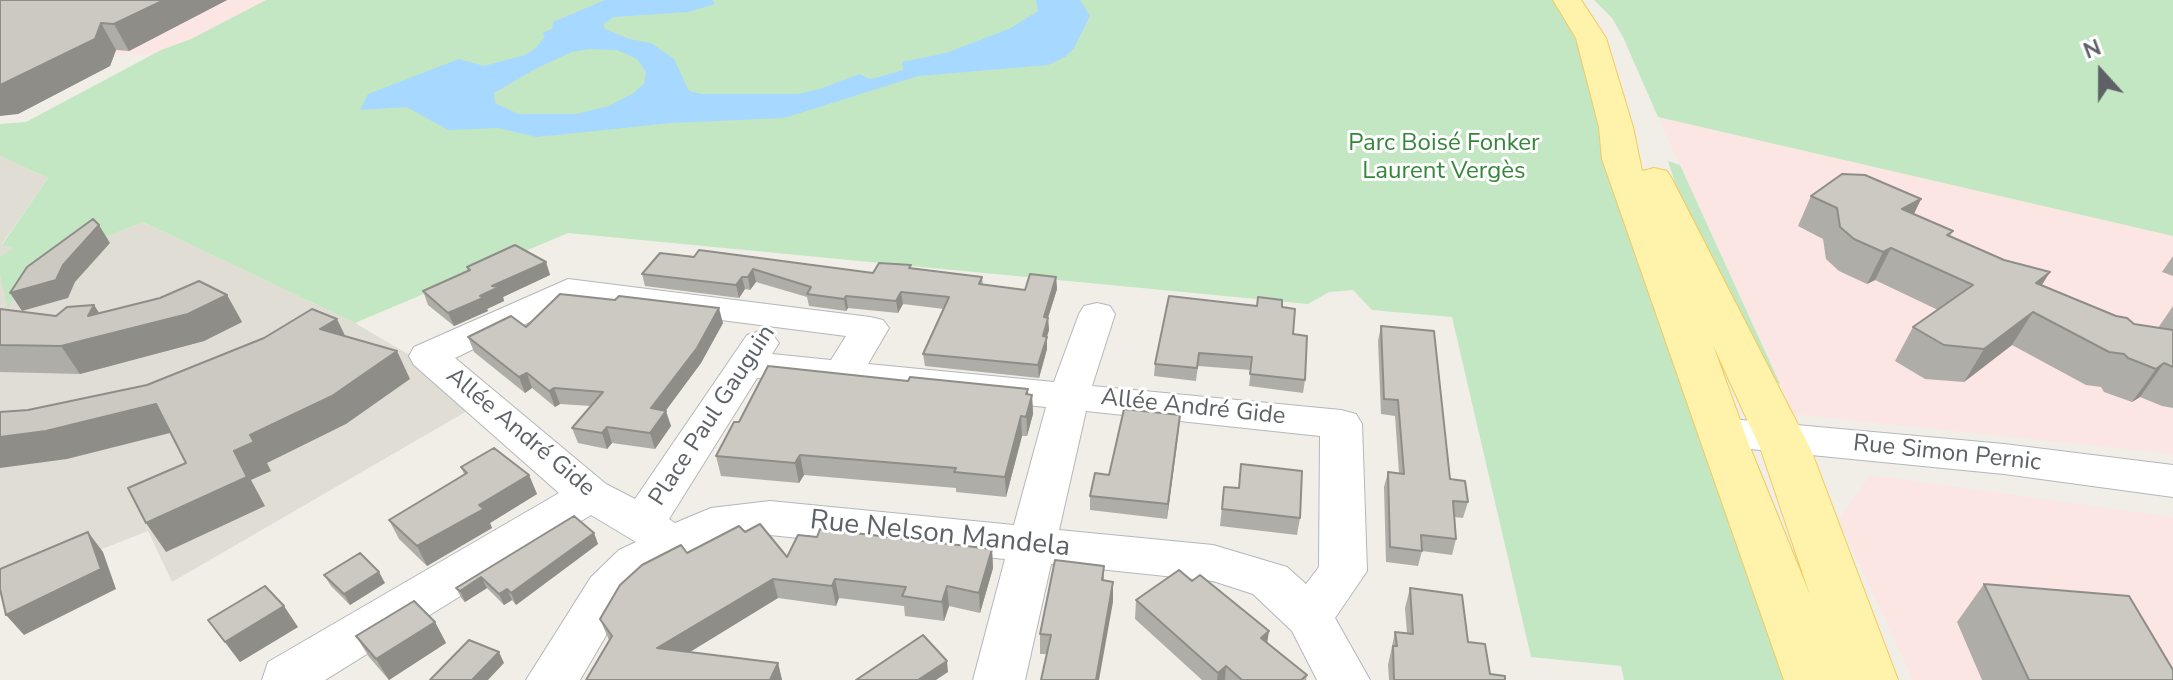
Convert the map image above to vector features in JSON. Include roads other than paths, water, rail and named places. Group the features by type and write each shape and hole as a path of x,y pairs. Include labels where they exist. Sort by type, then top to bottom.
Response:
{"main road":[{"path":"1567,0 1591,38 1616,127 1620,159 1814,680"},
{"path":"1616,127 1637,145 1783,443 1868,680"}],"street":[{"name":"Allée André Gide","path":"657,534 590,495 423,352 568,290 870,328 841,375"},
{"path":"999,680 1069,396 1097,314"},
{"name":"Place Paul Gauguin","path":"657,534 746,364 778,318"},
{"name":"Allée André Gide","path":"746,364 1341,424 1343,571 1309,617"},
{"name":"Rue Simon Pernic","path":"1722,439 2004,459 2173,481"},
{"name":"Rue Simon Pernic","path":"1783,443 2173,494"},
{"path":"286,677 590,495"},
{"name":"Rue Nelson Mandela","path":"552,680 608,590 636,563 657,534 770,518 1213,563 1270,580 1309,617 1344,680"}],"water":[{"path":"605,0 712,0 715,4 688,12 614,17 603,24 605,29 629,39 651,43 674,59 689,91 701,94 797,94 859,74 870,79 903,70 902,62 946,53 1009,29 1038,11 1036,0 1080,0 1090,16 1074,48 1065,57 1048,65 918,76 784,118 671,123 537,137 498,128 448,130 407,107 360,110 368,94 459,59 484,66 525,55 536,48 545,36 542,33 552,29 553,22","holes":["617,50 637,59 646,72 644,84 609,106 576,114 518,114 495,103 494,93 572,52"]}],"park label":[{"name":"Parc Boisé Fonker Laurent Vergès","path":"1444,158"}]}
